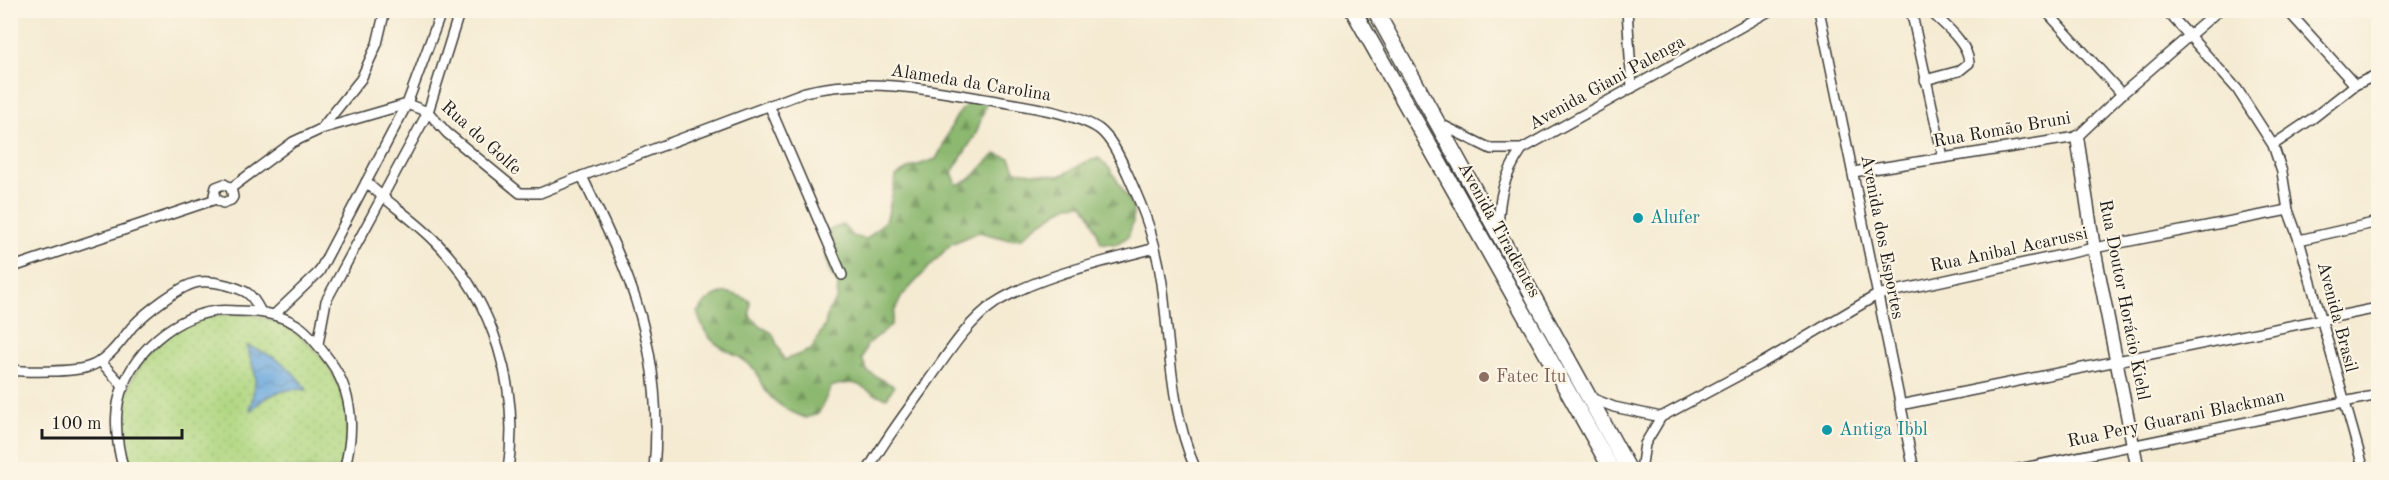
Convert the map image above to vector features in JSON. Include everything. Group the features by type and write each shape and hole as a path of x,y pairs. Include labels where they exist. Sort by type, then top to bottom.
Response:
{"main road":[{"name":"Avenida Tiradentes","path":"1353,10 1612,470"},
{"name":"Avenida Tiradentes","path":"1375,10 1629,470"}],"street":[{"path":"321,129 361,79 377,44 385,10"},
{"path":"275,314 319,272 408,104 442,10"},
{"path":"318,344 326,301 428,112 460,10"},
{"path":"1627,10 1632,88"},
{"name":"Avenida Giani Palenga","path":"1522,148 1771,10"},
{"name":"Avenida dos Esportes","path":"1819,10 1914,470"},
{"path":"1911,10 1943,157"},
{"path":"1926,80 1959,71 1969,63 1968,54 1957,38 1929,10"},
{"path":"2045,10 2122,94"},
{"name":"Avenida Brasil","path":"2166,10 2237,89 2273,145 2282,172 2288,210 2299,240 2364,470"},
{"name":"Rua Romão Bruni","path":"1852,172 2077,137 2122,94 2219,10"},
{"path":"2287,10 2355,85"},
{"path":"2273,145 2313,118 2355,85 2379,74"},
{"name":"Alameda da Carolina","path":"582,176 769,105 825,87 888,85 919,88 1025,106 1085,122 1100,130 1109,140 1124,166 1148,219 1161,281 1175,393 1196,470"},
{"path":"10,268 216,200 214,195 216,188 224,184 231,188 293,142 321,129 408,104"},
{"name":"Rua do Golfe","path":"408,104 428,112 447,133 520,193 540,193 582,176"},
{"path":"769,105 842,275"},
{"path":"1435,121 1491,149 1522,148"},
{"name":"Rua Doutor Horácio Kiehl","path":"2077,137 2094,248 2138,470"},
{"path":"1498,234 1504,181 1509,168 1522,148"},
{"path":"582,176 629,280 642,320 655,388 654,470"},
{"path":"366,182 436,242 460,272 477,299 493,333 505,370 510,396 512,448 508,470"},
{"name":"Rua Anibal Acarussi","path":"1661,417 1761,363 1877,295 2094,248 2288,210"},
{"path":"2299,240 2379,222"},
{"path":"868,470 879,449 954,345 978,316 994,303 1010,294 1078,269 1155,248"},
{"path":"10,370 27,372 88,368 119,345 150,308 198,282 221,283 243,289 252,295 261,312"},
{"path":"1900,405 2379,308"},
{"path":"124,470 117,447 117,410 129,374 150,344 181,322 216,310 275,314 300,327 318,344 339,374 351,408 351,445 344,470"},
{"path":"100,361 124,387"},
{"name":"Rua Pery Guarani Blackman","path":"2014,470 2379,395"},
{"path":"1589,397 1614,407 1661,417 1645,444 1641,470"}],"green space":[{"path":"974,99 986,105 976,134 952,172 957,185 974,176 996,154 1010,158 1016,171 1060,176 1086,162 1099,158 1111,170 1133,207 1133,222 1128,237 1116,244 1101,243 1091,216 1083,204 1068,205 1022,238 1007,239 979,232 951,244 902,296 891,325 867,345 862,359 868,372 894,386 887,398 850,383 831,387 819,413 806,418 787,409 776,402 766,391 754,369 708,336 697,312 709,299 720,293 733,294 750,301 750,316 772,333 784,360 811,350 825,325 828,311 837,299 838,284 830,272 826,259 829,230 843,225 852,236 867,239 887,219 896,176 909,168 936,159 955,119"},
{"path":"249,314 275,321 311,345 325,361 336,379 347,421 346,446 339,469 129,469 121,447 119,429 125,394 133,378 153,349 167,337 185,325 217,315"}],"water":[{"path":"247,346 282,362 307,390 276,393 250,411 256,378"}],"place":[{"name":"Alufer","path":"1638,218"},
{"name":"Fatec Itu","path":"1484,377"},
{"name":"Antiga Ibbl","path":"1827,430"}]}
